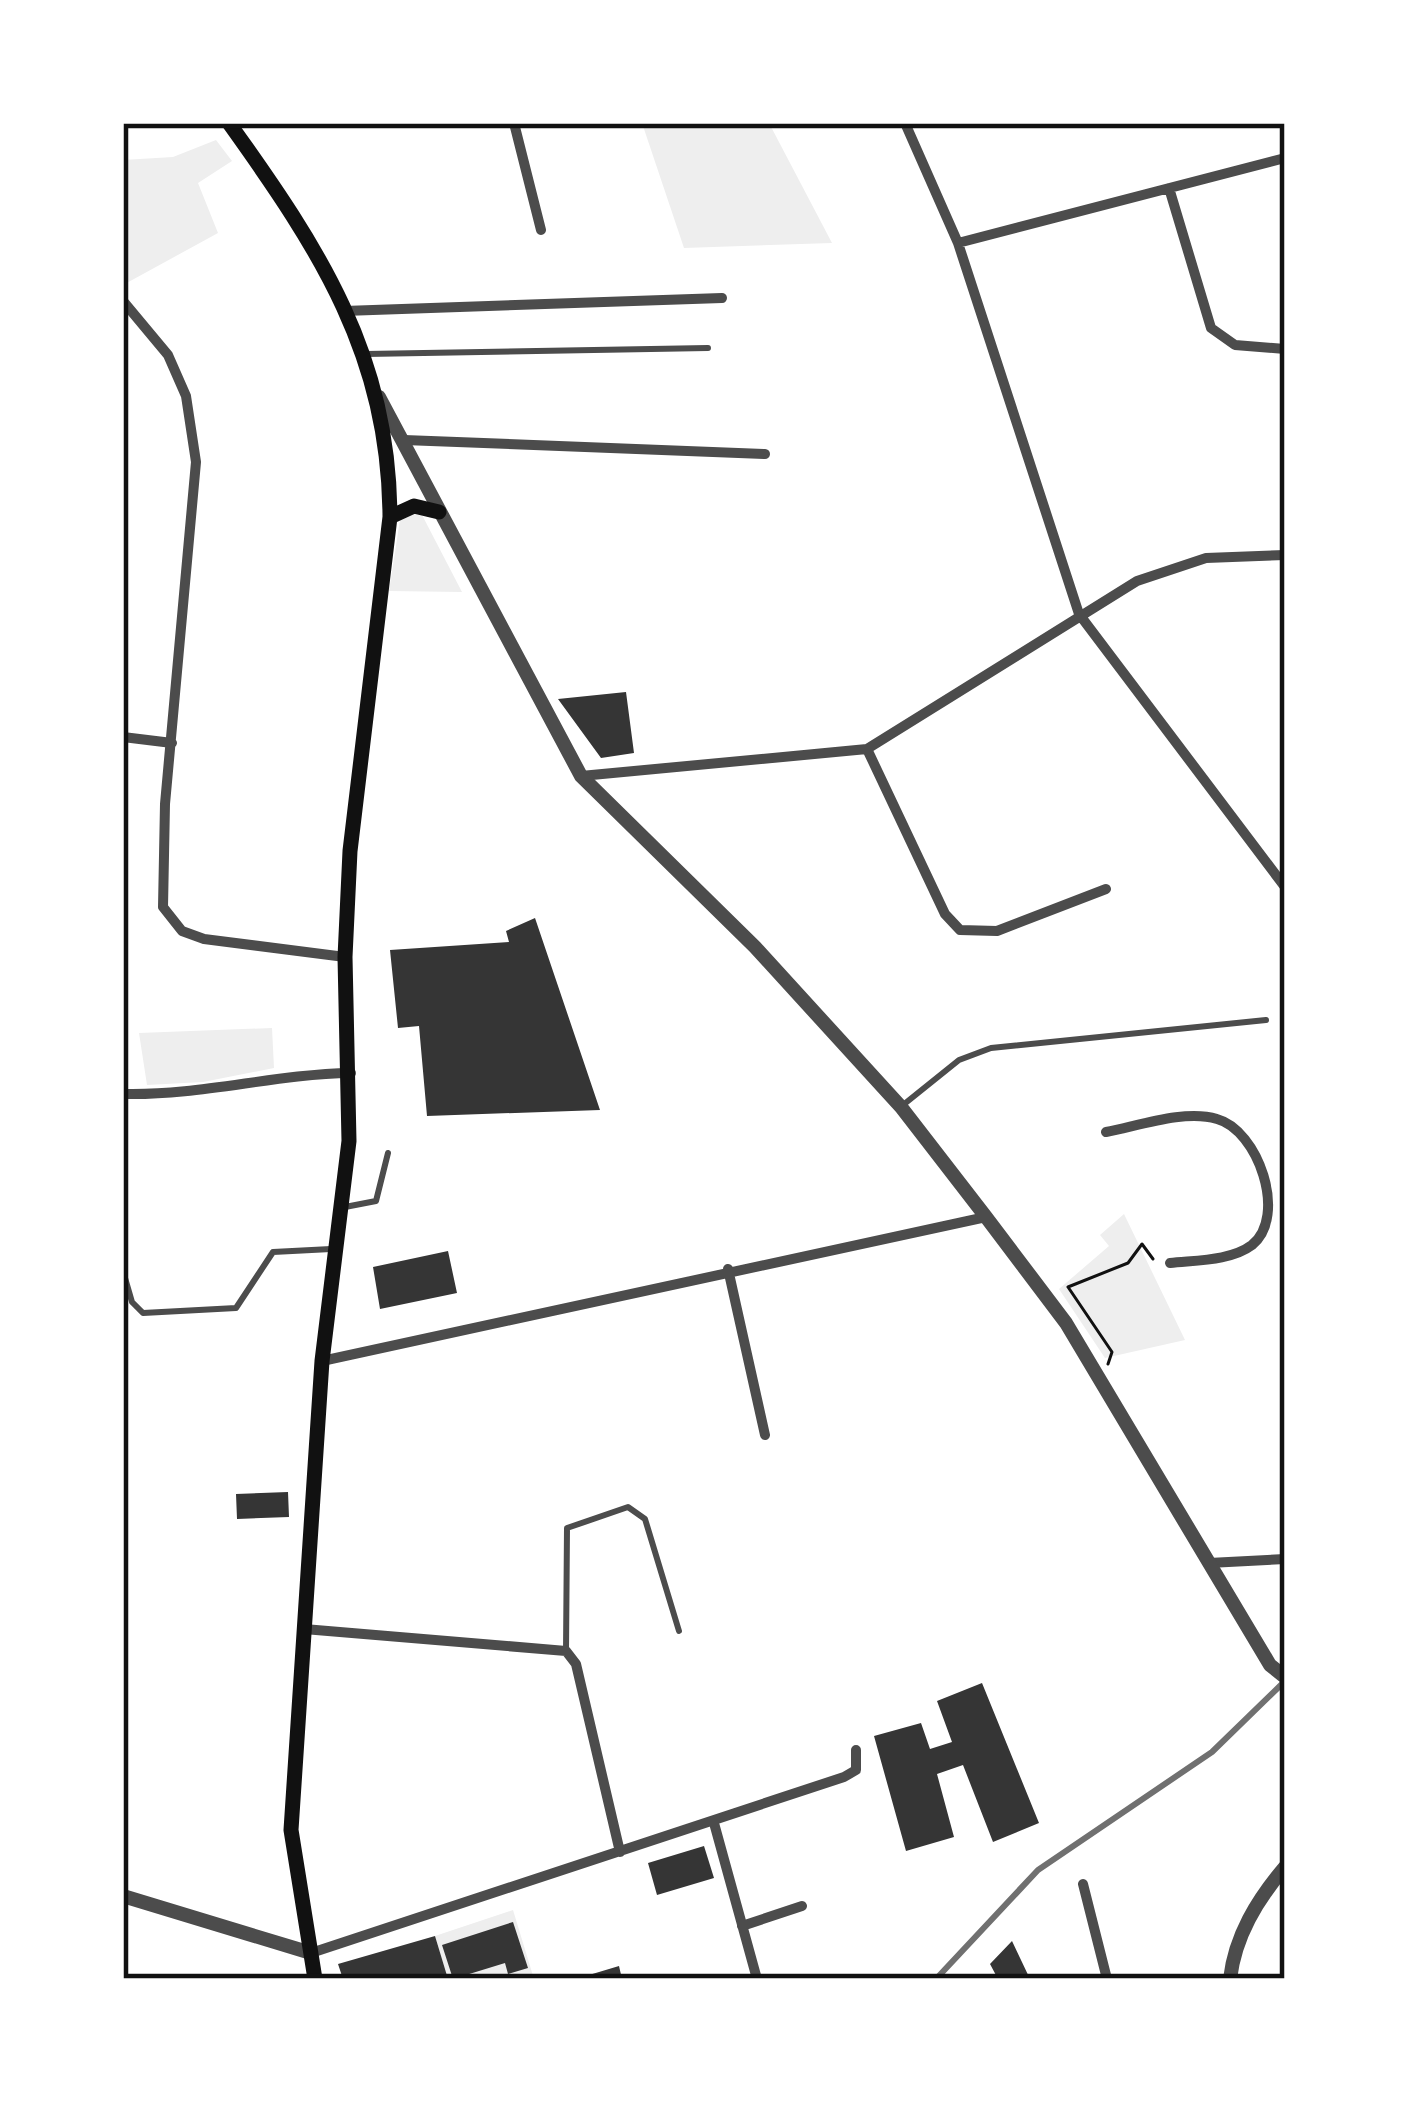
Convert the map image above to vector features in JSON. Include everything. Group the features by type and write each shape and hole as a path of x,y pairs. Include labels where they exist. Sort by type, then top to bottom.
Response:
{"main road":[{"path":"229,123 309,236 379,397 390,460 390,517 350,851 345,957 351,1072 341,1208 322,1361 291,1830 315,1979"},
{"path":"390,517 414,506 439,512"}],"street":[{"path":"514,123 541,230"},
{"path":"905,123 958,243 1079,614 1285,887"},
{"path":"958,243 1285,158"},
{"path":"1169,188 1210,328 1221,339 1285,349"},
{"path":"344,311 722,298"},
{"path":"123,301 168,355 186,396 196,462 159,891 163,907 182,931 204,939 345,957"},
{"path":"379,397 581,776 755,947 901,1108 1096,1371 1270,1665 1285,1677"},
{"path":"404,440 765,454"},
{"path":"581,776 867,749 1137,581 1187,563 1242,553 1285,555"},
{"path":"123,737 172,743"},
{"path":"867,749 946,914 960,930 998,931 1106,889"},
{"path":"123,1094 205,1093 299,1074 351,1072"},
{"path":"1106,1132 1184,1118 1220,1119 1235,1129 1269,1190 1266,1228 1252,1245 1226,1256 1170,1263"},
{"path":"1269,1190 1285,1185"},
{"path":"322,1361 728,1269 986,1217"},
{"path":"728,1269 765,1435"},
{"path":"1209,1563 1285,1559"},
{"path":"304,1629 566,1651 576,1664 620,1852"},
{"path":"123,1897 311,1953 844,1778 856,1770 856,1750"},
{"path":"714,1823 757,1979"},
{"path":"1230,1979 1234,1950 1256,1904 1285,1867"},
{"path":"1083,1884 1106,1979"},
{"path":"742,1926 802,1906"}],"lane":[{"path":"362,354 708,348"},
{"path":"901,1108 959,1060 991,1048 1265,1020"},
{"path":"341,1208 376,1201 388,1153"},
{"path":"123,1271 132,1302 143,1313 236,1308 273,1252 334,1249"},
{"path":"566,1651 567,1528 628,1507 644,1519 679,1631"}],"path":[{"path":"1096,1371 1109,1363 1112,1354 1068,1287 1128,1263 1142,1244 1162,1269 1170,1263"}],"shaded area":[{"path":"642,123 769,123 832,243 684,248"},
{"path":"216,140 232,161 198,183 218,233 123,285 123,160 173,157"},
{"path":"401,513 421,513 462,592 389,591"},
{"path":"272,1028 274,1068 203,1082 147,1085 139,1033"},
{"path":"1124,1214 1185,1340 1105,1358 1059,1289 1109,1246 1100,1235"},
{"path":"513,1910 534,1979 448,1979 435,1936"}],"building":[{"path":"626,692 634,753 601,758 558,699"},
{"path":"535,918 600,1110 427,1116 419,1026 398,1028 390,950 509,942 506,931"},
{"path":"448,1251 457,1293 380,1309 373,1267"},
{"path":"288,1492 289,1517 237,1519 236,1494"},
{"path":"982,1683 1039,1823 993,1842 963,1765 937,1774 954,1837 906,1851 874,1736 921,1723 930,1749 952,1742 937,1701"},
{"path":"704,1846 714,1878 657,1895 648,1863"},
{"path":"513,1922 528,1968 508,1974 505,1963 453,1979 442,1945"},
{"path":"435,1936 448,1979 343,1979 338,1964"},
{"path":"1012,1941 1030,1979 998,1979 990,1964"},
{"path":"619,1966 622,1979 579,1979 579,1978"}],"railway":[{"path":"936,1979 1038,1870 1212,1752 1285,1681"}]}
